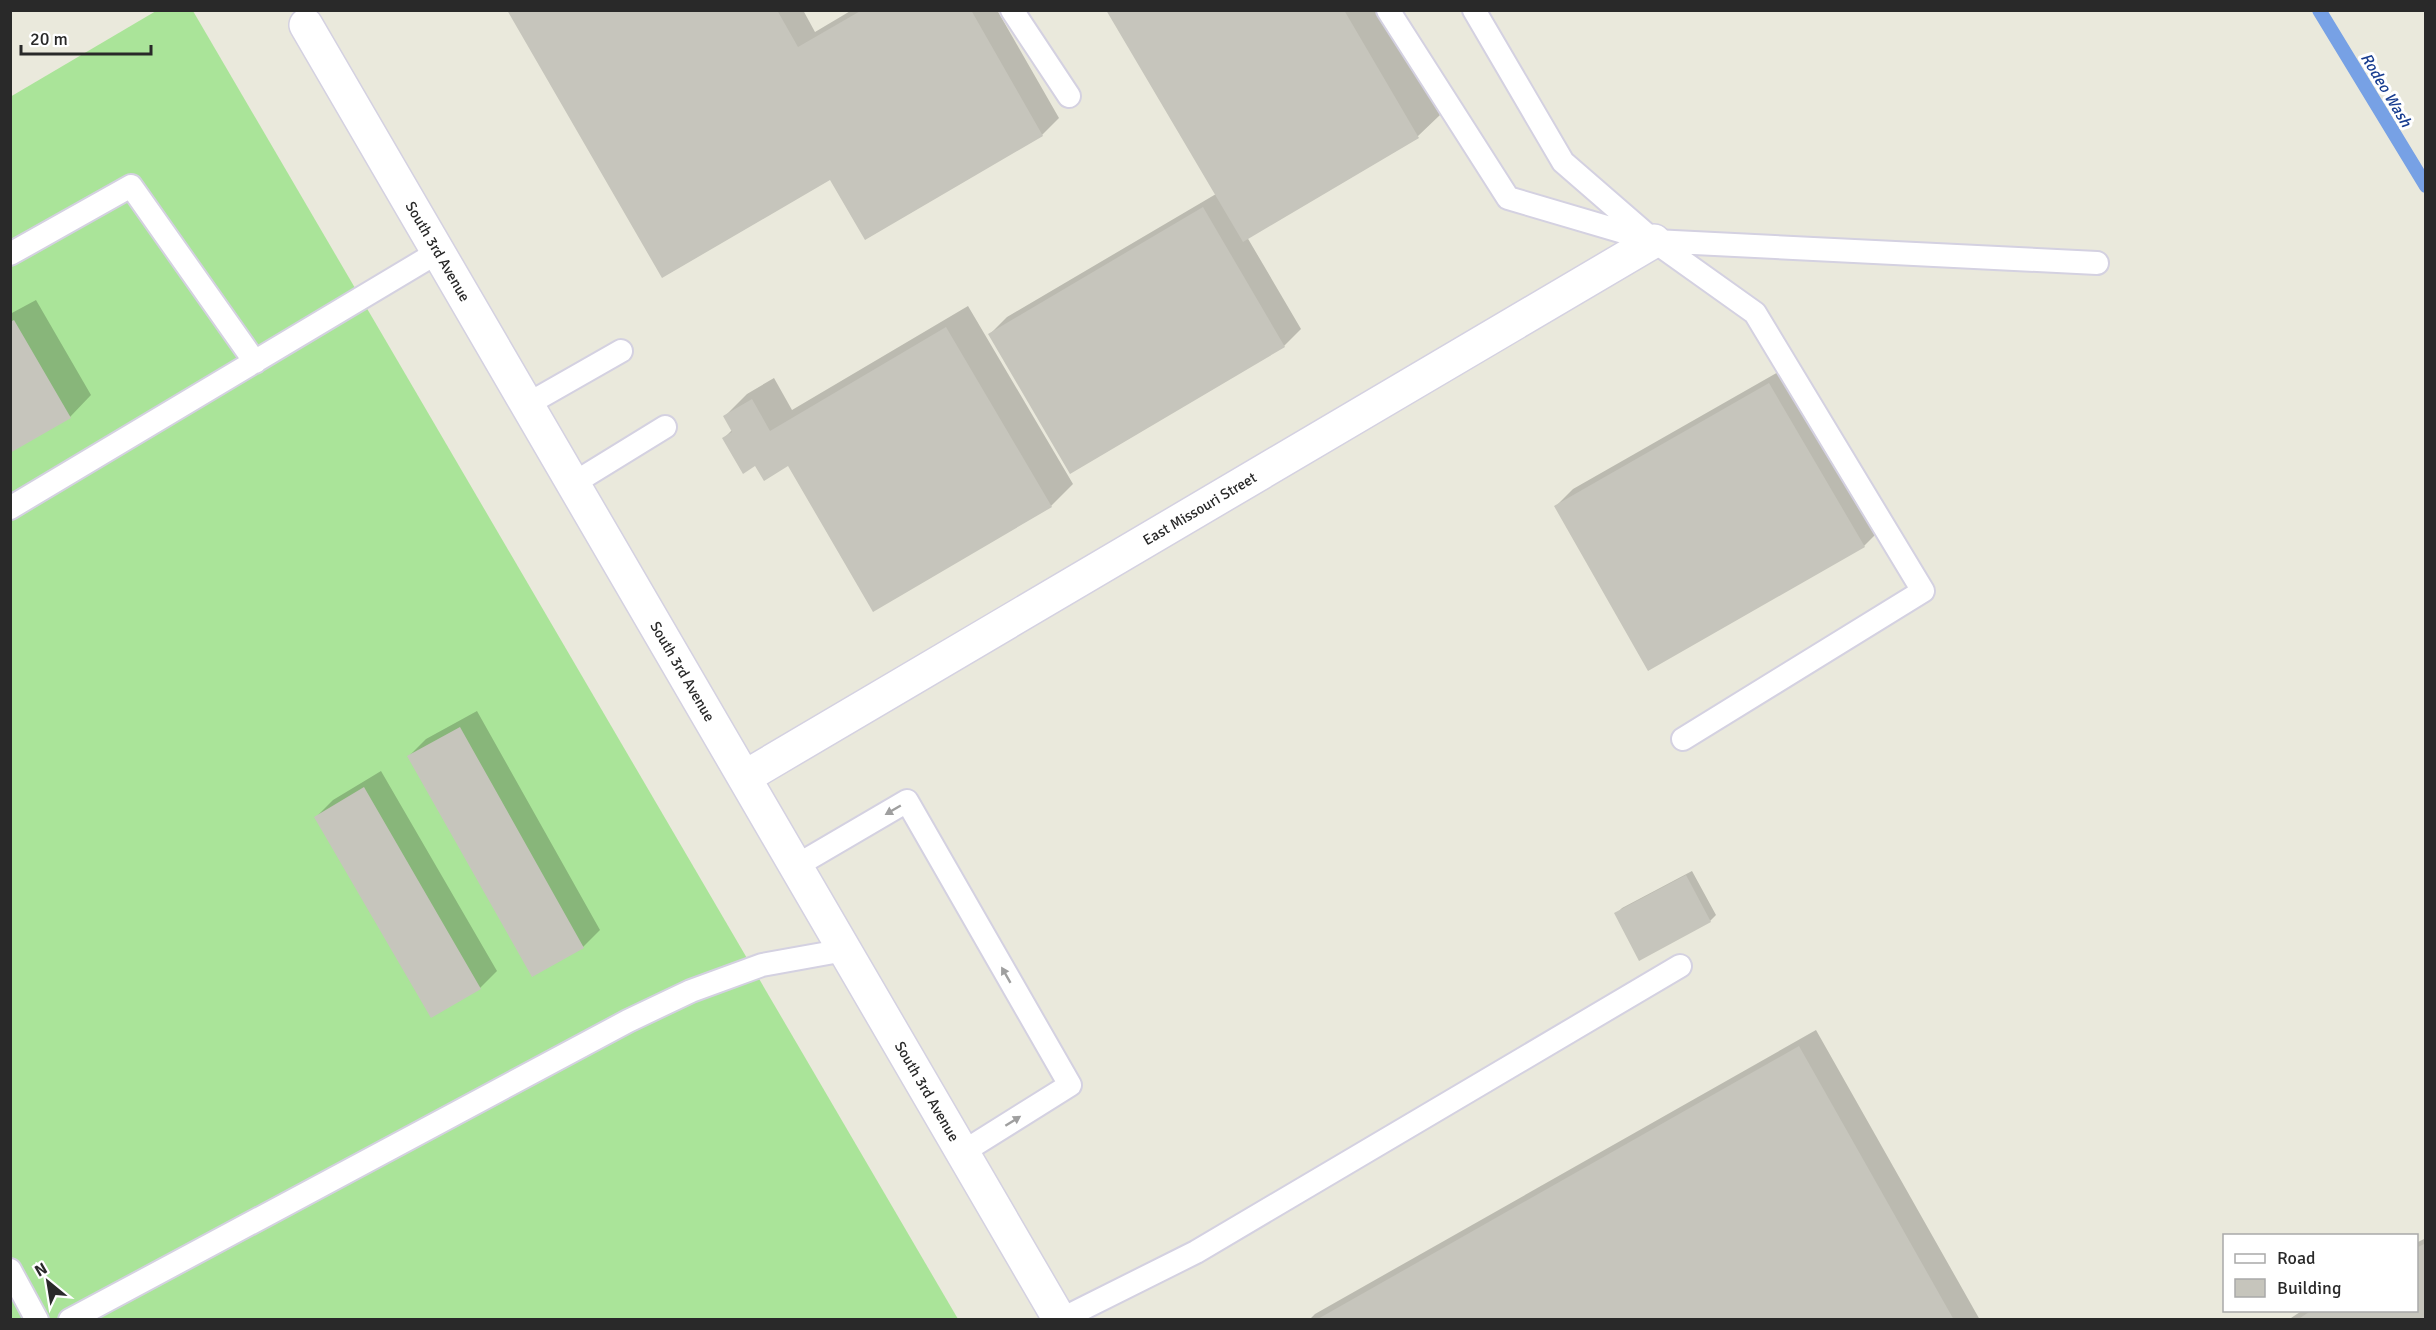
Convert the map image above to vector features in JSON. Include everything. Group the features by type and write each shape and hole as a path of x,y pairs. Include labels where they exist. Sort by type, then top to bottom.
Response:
{"street":[{"name":"South 3rd Avenue","path":"308,18 438,252 1060,1320"},
{"name":"East Missouri Street","path":"745,777 1654,241"}],"lane":[{"path":"1012,10 1069,96"},
{"path":"1388,10 1508,198 1654,241 2097,264"},
{"path":"1474,10 1563,162 1654,241 1755,313 1923,591 1683,739"},
{"path":"10,254 131,186 255,362"},
{"path":"10,508 438,252"},
{"path":"528,404 621,351"},
{"path":"574,483 665,427"},
{"path":"796,866 907,801 1070,1085 963,1152"},
{"path":"70,1320 628,1021 691,991 762,965 845,950"},
{"path":"1060,1320 1196,1252 1680,966"},
{"path":"10,1270 38,1320"}],"green space":[{"path":"156,11 193,11 958,1319 11,1319 10,97"}],"building":[{"path":"507,10 777,10 798,47 862,10 971,10 1043,136 865,240 830,180 662,278"},
{"path":"1106,10 1344,10 1419,138 1243,242"},
{"path":"1203,207 1285,347 1070,474 988,334"},
{"path":"14,320 71,418 10,453 10,322"},
{"path":"946,327 1052,507 873,612 788,466 764,481 755,466 743,474 722,438 732,432 723,416 752,399 770,431"},
{"path":"1769,383 1865,547 1648,671 1554,506"},
{"path":"460,727 584,948 532,977 407,756"},
{"path":"364,787 481,989 431,1018 314,817"},
{"path":"1686,875 1711,922 1639,961 1614,913"},
{"path":"1799,1046 1954,1320 1316,1320"},
{"path":"2426,1243 2426,1320 2297,1320 2309,1312 2418,1312 2418,1247"}],"waterway":[{"name":"Rodeo Wash","path":"2319,10 2426,186"}]}
